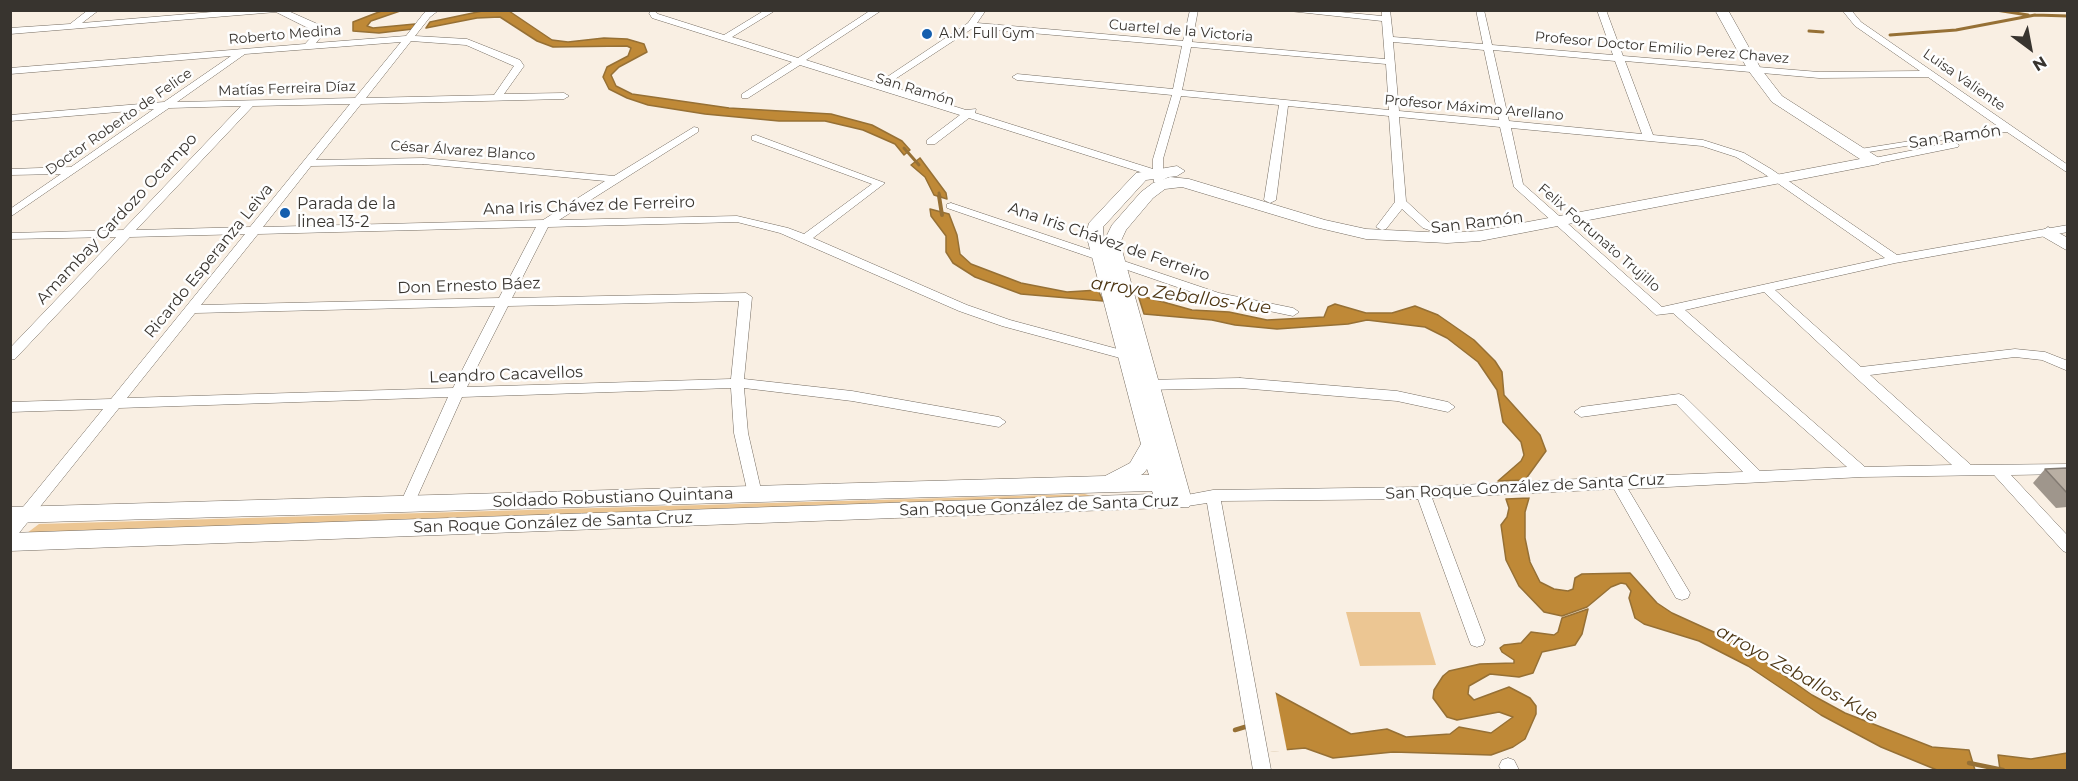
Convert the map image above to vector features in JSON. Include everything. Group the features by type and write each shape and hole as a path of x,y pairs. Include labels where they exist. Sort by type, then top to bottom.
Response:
{"street":[{"path":"72,26 95,10"},
{"path":"10,31 276,10 319,28 321,32 308,46"},
{"name":"Ricardo Esperanza Leiva","path":"10,534 18,515 116,404 308,163 435,10"},
{"path":"729,35 772,10"},
{"path":"745,96 878,10"},
{"path":"883,83 970,25 982,10"},
{"path":"1171,492 1137,358 1108,260 1118,229 1147,195 1159,172 1194,10"},
{"path":"1284,10 1386,15 1390,39 1389,62 1401,202 1382,227"},
{"name":"Felix Fortunato Trujillo","path":"1480,10 1490,47 1518,184 1660,312 1676,309"},
{"path":"1601,10 1648,136"},
{"path":"1721,10 1755,70 1777,99 1867,157"},
{"name":"Luisa Valiente","path":"1846,10 1857,24 2067,170"},
{"name":"San Ramón","path":"652,11 971,111 1311,222 1366,234 1447,238 1480,236 1553,217 1867,157 1981,131 2011,129"},
{"name":"Cuartel de la Victoria","path":"970,25 1187,46 1389,62"},
{"name":"Roberto Medina","path":"10,71 308,46 418,29 467,42 517,62 519,66 498,96"},
{"name":"Profesor Doctor Emilio Perez Chavez","path":"1390,39 1837,76 1931,74"},
{"name":"Doctor Roberto de Felice","path":"10,214 243,52"},
{"name":"Profesor Máximo Arellano","path":"1017,77 1703,142 1725,148 1774,175 1895,260"},
{"name":"Matías Ferreira Díaz","path":"10,118 167,105 564,96"},
{"path":"1269,200 1284,103"},
{"name":"Amambay Cardozo Ocampo","path":"10,356 249,104"},
{"path":"931,142 971,111"},
{"path":"407,504 457,393 543,225 694,129"},
{"name":"San Ramón","path":"1867,157 1990,138 2011,129"},
{"path":"756,138 880,183 805,239"},
{"name":"César Álvarez Blanco","path":"308,163 423,161 616,179"},
{"path":"10,172 73,170"},
{"name":"San Ramón","path":"1159,172 1322,215 1382,227 1435,229 1553,217"},
{"path":"1401,202 1427,226 1435,229"},
{"name":"Ana Iris Chávez de Ferreiro","path":"951,206 1216,296 1293,312"},
{"name":"Ana Iris Chávez de Ferreiro","path":"10,236 737,219 784,230 963,308 1006,324 1137,358"},
{"path":"1676,309 1895,260 2067,228"},
{"path":"2048,232 2067,246"},
{"path":"1768,290 1968,472"},
{"name":"Don Ernesto Báez","path":"192,309 747,297 737,383"},
{"path":"1676,309 1862,472"},
{"path":"1858,372 2015,353 2045,356 2067,367"},
{"path":"737,383 741,434 755,494"},
{"name":"Leandro Cacavellos","path":"10,407 737,383 852,396 999,422"},
{"path":"1144,385 1240,383 1397,396 1448,407"},
{"path":"1144,385 1151,446 1171,492"},
{"path":"1581,412 1679,399 1757,477"},
{"path":"1106,484 1137,468 1151,446"},
{"name":"San Roque González de Santa Cruz","path":"10,542 1171,492 1213,496 1423,493 1862,472 2067,469"},
{"path":"1999,471 2067,547"},
{"path":"1617,482 1682,594"},
{"name":"Soldado Robustiano Quintana","path":"18,515 1106,484 1171,492"},
{"path":"1423,493 1477,640"},
{"path":"1213,496 1260,762"}],"shaded area":[{"path":"384,10 400,11 371,21 367,26 373,28 415,24 413,29 379,33 353,31 353,22"},
{"path":"487,10 509,11 552,40 568,42 604,38 627,39 644,44 647,52 619,67 611,75 616,86 632,94 729,108 831,114 872,125 902,141 910,150 904,155 895,144 863,130 825,121 779,121 705,114 648,105 627,98 609,89 603,77 607,67 628,56 631,48 627,46 553,47 537,41 500,17 477,18 426,28 430,22"},
{"path":"920,158 946,193 947,199 934,195 925,177 911,165"},
{"path":"930,209 949,214 957,235 960,254 971,264 1021,283 1067,292 1098,290 1103,301 1021,294 975,277 953,263 946,252 946,236 931,216"},
{"path":"1138,295 1192,310 1229,312 1267,320 1324,317 1328,307 1335,304 1366,313 1392,313 1415,306 1438,315 1474,340 1495,361 1502,372 1504,395 1540,435 1546,451 1525,480 1498,481 1521,461 1524,455 1521,442 1503,422 1497,390 1478,362 1447,338 1425,327 1367,320 1348,324 1277,329 1235,325 1212,320 1144,314"},
{"path":"1085,494 1091,496 27,533 39,524"},
{"path":"1529,498 1525,512 1525,538 1530,562 1540,582 1554,589 1568,591 1573,589 1575,578 1582,574 1630,573 1657,603 1672,613 1738,643 1812,695 1845,713 1932,747 1969,750 1975,770 1937,770 1881,747 1821,715 1748,666 1699,641 1644,624 1635,618 1629,598 1631,591 1626,584 1621,583 1611,587 1587,607 1562,616 1544,612 1519,586 1506,560 1501,525 1507,517 1509,508 1506,499"},
{"path":"1588,609 1582,634 1575,645 1542,652 1533,673 1519,677 1490,674 1469,686 1468,694 1474,700 1509,687 1530,698 1536,706 1536,714 1525,739 1513,747 1491,755 1393,752 1333,758 1305,748 1271,751 1275,693 1351,734 1387,729 1406,737 1450,734 1459,727 1491,733 1513,717 1499,712 1457,720 1447,717 1433,698 1434,690 1443,676 1449,671 1480,664 1514,663 1514,660 1500,648 1504,645 1521,643 1531,632 1554,635 1558,632 1562,618"},
{"path":"1346,612 1420,612 1436,665 1360,666"},
{"path":"2067,753 2067,770 2000,770 1998,755 2031,759"}],"pier":[{"path":"1260,689 1275,690 1287,751 1269,752 1257,692"}],"building":[{"path":"2067,468 2067,493 2045,469"}],"waterway":[{"path":"1996,10 2028,15"},
{"path":"1890,35 1956,30 2035,15 2068,16"},
{"path":"1809,31 1823,32"},
{"name":"arroyo Zeballos-Kue","path":"904,148 919,165"},
{"name":"arroyo Zeballos-Kue","path":"939,193 940,197"},
{"name":"arroyo Zeballos-Kue","path":"939,196 942,215"},
{"path":"1235,730 1248,726"},
{"name":"arroyo Zeballos-Kue","path":"1969,763 2003,770"}],"place":[{"name":"A.M. Full Gym","path":"927,34"},
{"name":"Parada de la linea 13-2","path":"285,213"}]}
